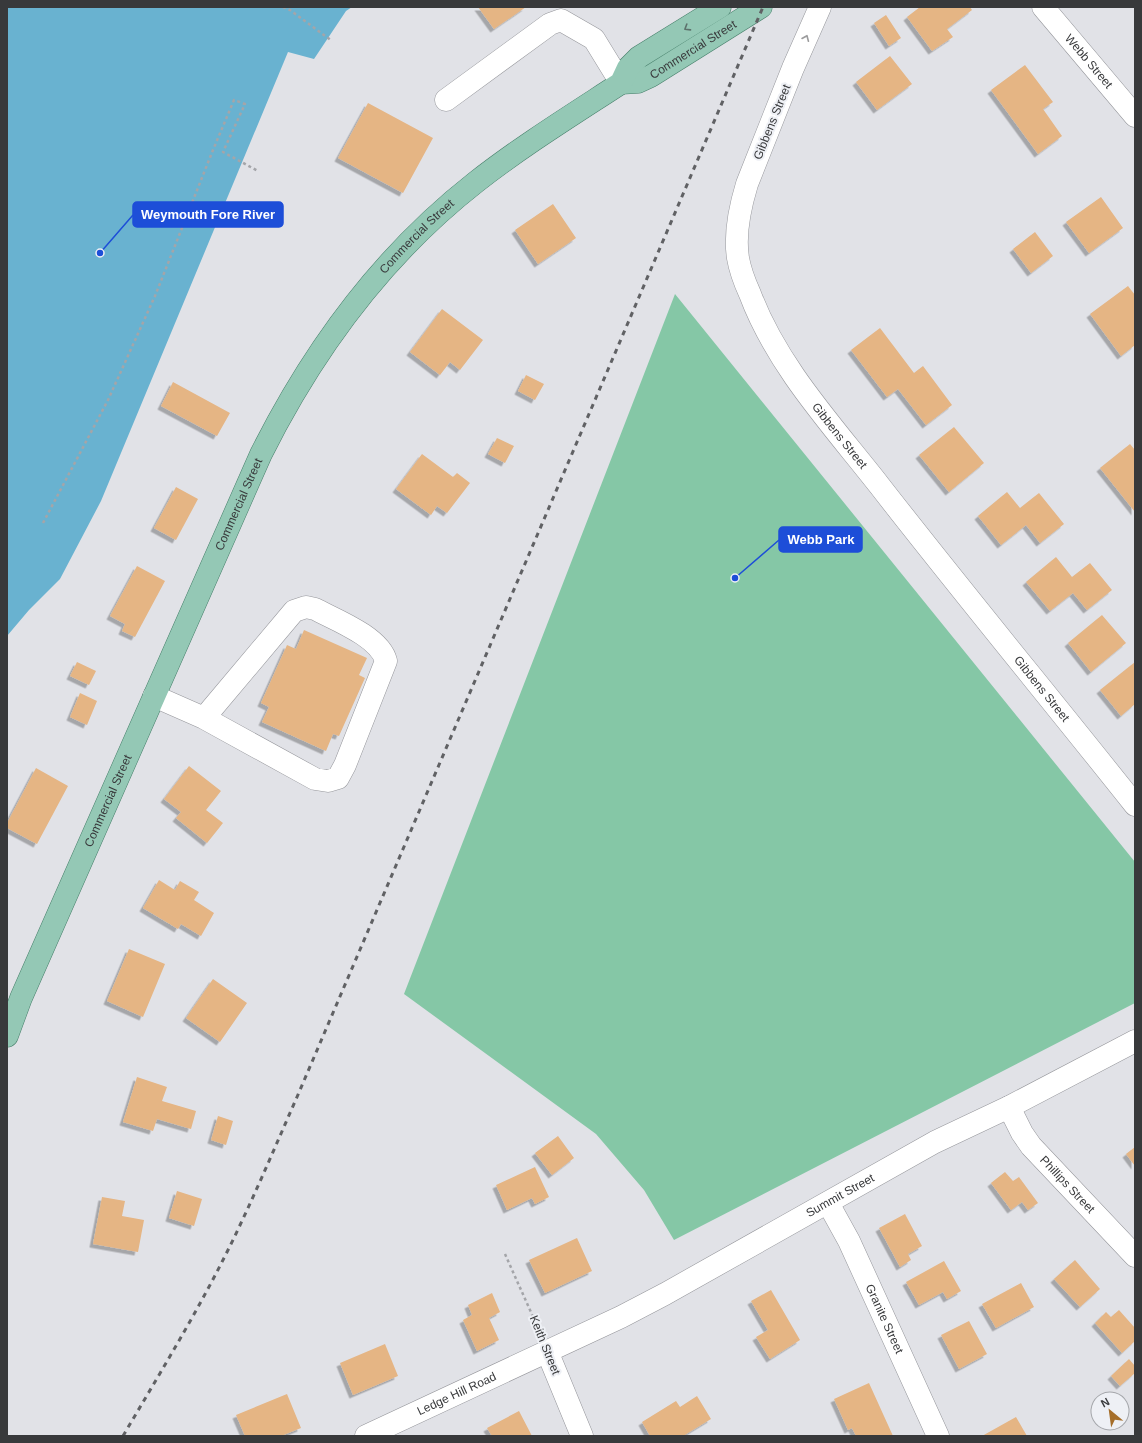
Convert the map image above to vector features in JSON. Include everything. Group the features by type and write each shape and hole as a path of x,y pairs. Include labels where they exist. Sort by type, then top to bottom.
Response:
{"main road":[{"name":"Commercial Street","path":"621,83 628,68 639,58 720,7"},
{"name":"Commercial Street","path":"7,1036 21,998 261,454 275,425 306,371 344,318 408,242 452,202 505,160 621,83 638,82 651,76 761,7"}],"street":[{"name":"Gibbens Street","path":"820,7 793,68 747,184 742,201 738,220 738,258 744,279 774,344 801,386 905,519 1135,805"},
{"name":"Webb Street","path":"1043,7 1135,116"},
{"path":"446,100 550,24 558,13 594,39 621,83"},
{"path":"154,696 204,718 315,779 328,781 338,778 345,765 386,661 384,654 378,646 366,636 315,609 306,607 294,611 204,718"},
{"name":"Summit Street","path":"547,1351 664,1294 935,1142 1009,1107 1135,1041"},
{"name":"Phillips Street","path":"1009,1107 1022,1133 1031,1146 1135,1256"},
{"name":"Granite Street","path":"828,1203 849,1241 938,1436"},
{"name":"Ledge Hill Road","path":"366,1436 547,1351"},
{"name":"Keith Street","path":"547,1351 582,1436"}],"path":[{"path":"282,7 290,10 332,41"},
{"path":"43,523 111,393 155,296 234,100 246,104 223,152 258,170"},
{"name":"Keith Street","path":"504,1254 530,1309 547,1351"}],"green space":[{"path":"675,294 1135,862 1135,1003 674,1240 644,1190 596,1134 404,994"}],"water":[{"path":"7,7 352,7 346,11 314,59 288,52 101,501 60,579 29,610 7,636"}],"building":[{"path":"478,7 526,7 494,29"},
{"path":"920,7 970,7 972,10 947,29 953,37 932,51 907,17"},
{"path":"886,15 901,38 889,46 874,23"},
{"path":"890,56 912,84 877,110 856,82"},
{"path":"1025,65 1053,102 1043,109 1062,136 1038,154 991,90"},
{"path":"368,103 433,138 403,193 338,158"},
{"path":"1101,197 1123,228 1089,253 1066,222"},
{"path":"553,204 576,238 538,264 515,230"},
{"path":"1035,232 1053,256 1031,273 1013,249"},
{"path":"1128,286 1135,295 1135,345 1121,356 1090,314"},
{"path":"442,309 483,340 460,370 450,362 440,375 410,352"},
{"path":"880,328 914,373 923,366 952,405 926,425 898,389 887,397 851,350"},
{"path":"526,375 544,384 535,400 518,391"},
{"path":"173,382 230,413 217,436 161,406"},
{"path":"954,427 984,463 949,492 919,455"},
{"path":"497,438 514,446 505,463 488,454"},
{"path":"1130,444 1135,450 1135,512 1100,468"},
{"path":"422,454 453,477 457,473 470,483 447,513 437,506 431,515 396,489"},
{"path":"176,487 198,499 176,540 154,528"},
{"path":"1007,492 1020,508 1039,493 1064,524 1040,543 1026,525 1001,545 978,516"},
{"path":"1056,557 1072,577 1090,563 1112,590 1087,610 1073,593 1050,611 1026,582"},
{"path":"137,566 165,581 135,637 122,631 125,624 110,616"},
{"path":"1102,615 1126,643 1091,672 1068,643"},
{"path":"304,630 367,658 359,675 365,678 339,736 333,734 326,751 262,722 269,707 261,703 287,645 296,649"},
{"path":"77,662 96,671 89,685 70,676"},
{"path":"1135,662 1135,704 1121,716 1100,690"},
{"path":"80,693 97,701 87,725 70,717"},
{"path":"189,766 221,791 206,810 223,823 207,843 176,818 181,812 164,799"},
{"path":"36,768 68,786 37,844 7,828 7,823"},
{"path":"159,880 175,890 180,881 199,892 194,900 214,913 201,936 181,924 178,929 143,908"},
{"path":"129,949 165,964 143,1017 107,1001"},
{"path":"213,979 247,1003 220,1042 186,1018"},
{"path":"137,1077 167,1087 162,1101 196,1111 191,1129 157,1119 153,1131 123,1122"},
{"path":"218,1116 233,1121 226,1145 211,1140"},
{"path":"558,1136 574,1158 552,1175 535,1153"},
{"path":"1135,1147 1135,1166 1126,1154"},
{"path":"535,1167 549,1197 535,1204 532,1198 507,1210 496,1185"},
{"path":"1005,1172 1013,1181 1019,1177 1038,1203 1028,1210 1022,1202 1011,1210 991,1183"},
{"path":"177,1191 202,1199 194,1226 169,1218"},
{"path":"102,1197 125,1201 122,1216 144,1220 138,1252 93,1244"},
{"path":"905,1214 922,1246 908,1254 911,1260 900,1267 879,1228"},
{"path":"577,1238 592,1271 545,1293 529,1260"},
{"path":"1075,1260 1100,1289 1080,1307 1054,1279"},
{"path":"944,1261 961,1291 947,1299 943,1292 919,1305 906,1282"},
{"path":"1021,1283 1034,1307 996,1328 982,1304"},
{"path":"771,1290 800,1340 770,1359 756,1337 768,1330 751,1301"},
{"path":"492,1293 500,1312 489,1318 499,1340 477,1351 463,1320 472,1315 468,1305"},
{"path":"1119,1310 1135,1328 1135,1341 1122,1353 1095,1323 1106,1312 1111,1317"},
{"path":"969,1321 987,1354 959,1369 941,1335"},
{"path":"385,1344 398,1376 353,1395 340,1363"},
{"path":"1129,1359 1135,1366 1135,1373 1120,1386 1111,1376"},
{"path":"869,1383 893,1436 856,1436 852,1428 848,1430 834,1399"},
{"path":"287,1394 301,1428 281,1436 245,1436 236,1415"},
{"path":"697,1396 711,1419 683,1436 650,1436 642,1422 676,1401 680,1407"},
{"path":"519,1411 532,1436 492,1436 487,1428"},
{"path":"1016,1417 1027,1436 982,1436"}],"railway":[{"path":"123,1436 205,1294 256,1191 763,7"}],"place":[{"name":"Weymouth Fore River","path":"100,253"},
{"name":"Webb Park","path":"735,578"}]}
